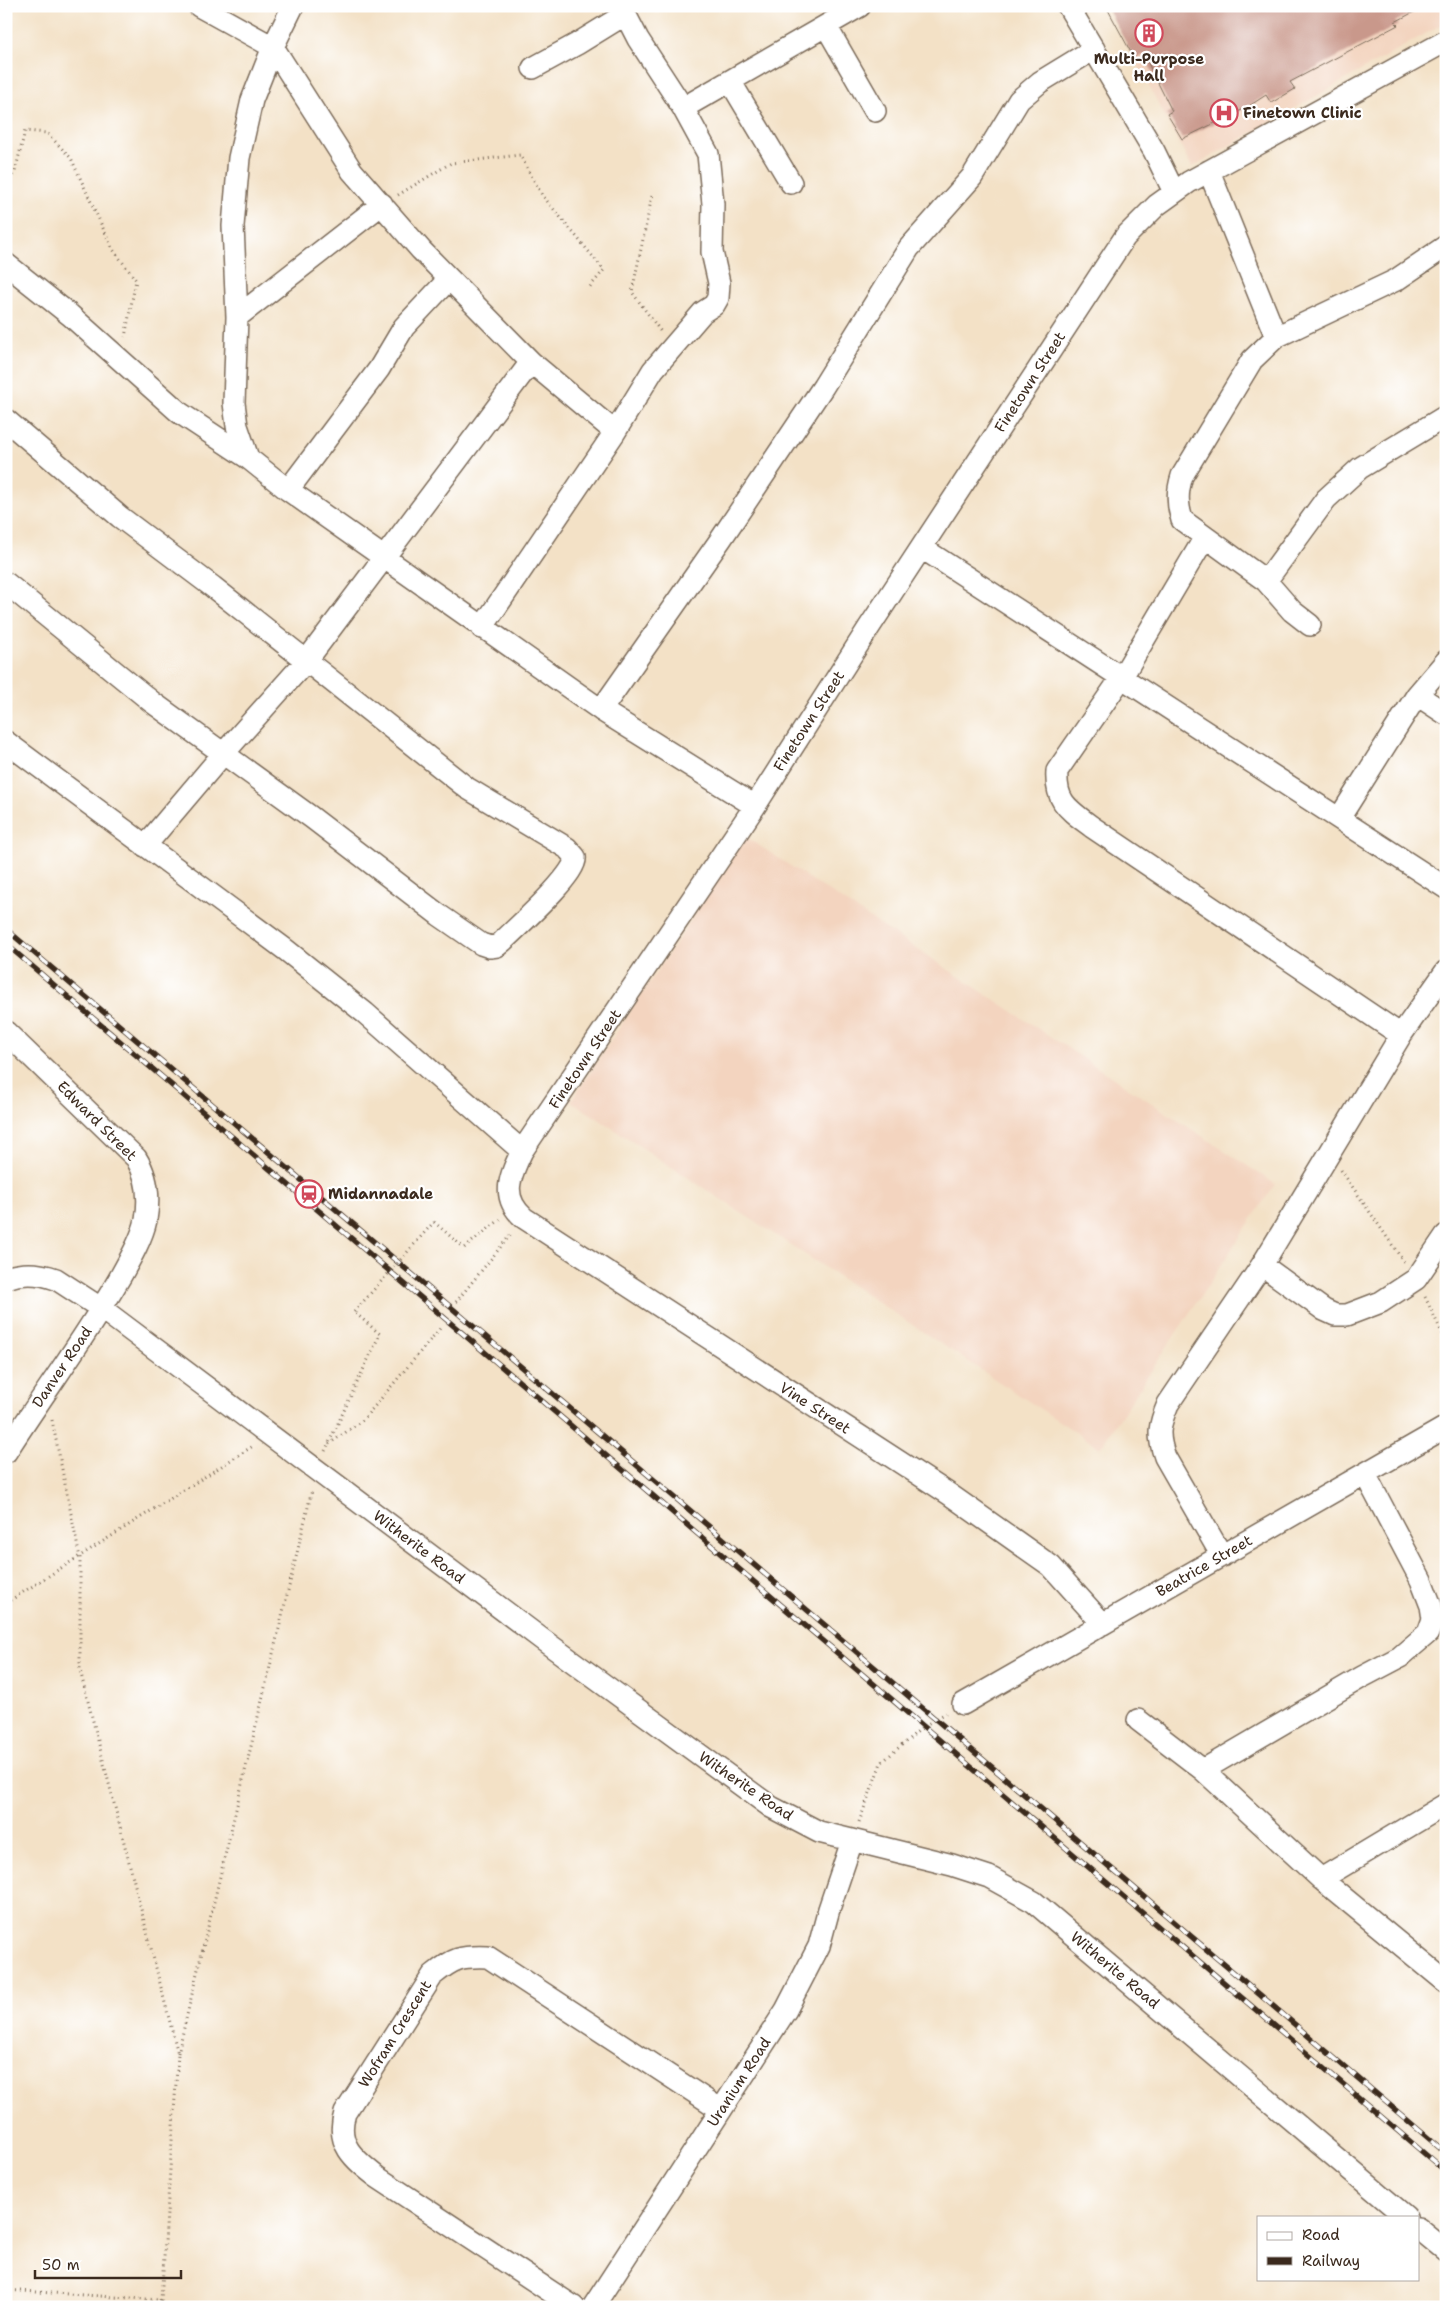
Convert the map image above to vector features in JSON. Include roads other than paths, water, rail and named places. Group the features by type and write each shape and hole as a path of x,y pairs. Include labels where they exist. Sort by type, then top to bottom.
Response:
{"street":[{"path":"199,6 273,47 352,171 448,280 531,362 616,432"},
{"path":"248,458 237,426 234,403 237,317 233,226 239,158 252,100 273,47 293,6"},
{"path":"683,108 860,6"},
{"path":"1068,6 1154,151 1174,192"},
{"path":"482,628 616,432 653,370 703,312 714,305 718,298 720,283 712,252 713,204 710,160 683,108 622,11 577,44 533,68"},
{"path":"826,26 875,111"},
{"name":"Finetown Street","path":"519,1214 509,1196 511,1177 522,1151 755,806 1125,237 1174,192 1446,41"},
{"path":"601,710 721,539 823,387 909,248 972,177 1019,100 1026,92 1040,82 1094,49"},
{"path":"730,81 791,184"},
{"path":"1209,171 1276,337"},
{"path":"237,317 382,204"},
{"path":"1310,625 1292,611 1266,581 1182,520 1177,506 1177,491 1182,476 1252,360 1276,337 1396,280 1446,246"},
{"path":"6,264 70,315 180,413 248,458 288,490 601,710 755,806"},
{"path":"288,490 379,369 404,327 448,280"},
{"path":"145,846 223,754 307,660 531,362"},
{"path":"1266,581 1326,499 1360,468 1446,416"},
{"path":"6,420 120,517 307,660 467,788 567,848 576,861 572,872 497,946 490,947 481,944 439,915 311,817 152,702 6,583"},
{"path":"1205,538 1122,678 1057,771 1056,786 1060,799 1070,810 1099,832 1401,1036"},
{"path":"922,548 1340,817 1446,888"},
{"path":"1340,817 1417,695 1446,661"},
{"path":"1417,695 1446,714"},
{"path":"6,742 286,950 365,1013 522,1151"},
{"path":"1222,1556 1165,1456 1159,1441 1160,1422 1168,1404 1262,1265 1401,1036 1446,971"},
{"name":"Edward Street","path":"6,1032 124,1144 142,1168 149,1193 145,1222 128,1263 102,1309"},
{"name":"Vine Street","path":"519,1214 949,1494 1051,1566 1103,1624"},
{"path":"1262,1265 1324,1310 1335,1315 1347,1315 1381,1302 1416,1279 1446,1235"},
{"name":"Witherite Road","path":"6,1278 35,1273 47,1276 56,1279 102,1309 527,1628 771,1807 819,1832 952,1865 989,1877 1034,1902 1405,2216"},
{"name":"Danver Road","path":"6,1452 102,1309"},
{"name":"Beatrice Street","path":"963,1704 1446,1427"},
{"path":"1202,1770 1400,1657 1428,1633 1433,1619 1431,1606 1420,1580 1365,1474"},
{"path":"1138,1720 1202,1770 1321,1879 1446,1982"},
{"path":"1321,1879 1446,1804"},
{"name":"Uranium Road","path":"593,2307 786,2010 803,1980 819,1946 829,1909 852,1841"},
{"name":"Wofram Crescent","path":"574,2307 377,2177 358,2163 348,2150 341,2126 345,2113 432,1975 451,1961 468,1957 488,1957 720,2109"},
{"path":"1420,2230 1446,2251"}],"railway":[{"path":"6,929 1446,2153"},
{"path":"6,944 1446,2172"}],"place":[{"name":"Multi-Purpose Hall","path":"1149,33"},
{"name":"Finetown Clinic","path":"1224,113"},
{"name":"Midannadale","path":"309,1194"}]}
